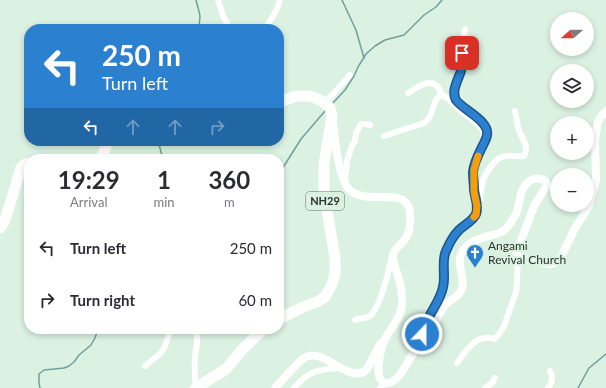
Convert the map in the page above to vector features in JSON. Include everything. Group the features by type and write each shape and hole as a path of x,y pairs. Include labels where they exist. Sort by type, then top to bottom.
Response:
{"highway":[{"path":"284,100 296,96 310,96 325,103 330,108 332,116"},
{"name":"NH29","path":"284,316 326,297 335,274 335,258 324,192 324,164 332,116"},
{"path":"0,228 5,220 21,168 24,164"},
{"path":"196,388 226,369 258,334"}],"main road":[{"path":"332,116 339,166 347,187 356,195 367,197 395,196 404,200 410,210 410,225 407,236 393,255 403,296 401,311 386,338 379,360 379,375 382,386 396,380 414,352 433,327 439,314 447,303 461,291 463,285 460,262 461,254 468,246 478,239 502,232 508,227 517,211 524,186 530,180 536,178 544,180 547,183 534,206 517,252 518,256 525,260 550,264 559,260 574,230 589,206 593,194 596,180 594,141 599,119 606,111"},
{"path":"276,388 302,360 311,356 318,356 351,373 364,372 380,344 386,338"}],"street":[{"path":"218,0 228,24"},
{"path":"268,24 278,8 280,0"},
{"path":"465,29 461,70 454,90 454,96 461,106 484,125 487,129 488,135 474,170 474,192 477,211"},
{"path":"325,103 350,75"},
{"path":"408,93 424,83 430,83 438,87 442,96"},
{"path":"384,136 424,123 428,120 438,97 446,96 458,109 481,128 485,140"},
{"path":"419,347 429,316 443,288 445,252 459,230 476,215 482,182 488,169 502,157 524,156 526,153 525,143 518,128 515,111"},
{"path":"345,183 347,161 355,141 356,133 361,124 370,125"},
{"path":"355,320 360,318 365,319 374,312 383,289 393,255"},
{"path":"457,362 477,340 490,337 494,339 500,333 504,326 517,286 518,256"},
{"path":"145,366 161,352 169,334"},
{"path":"196,388 195,366 198,334"},
{"path":"294,388 309,374 316,371 342,368"},
{"path":"548,388 552,379 550,371"},
{"path":"485,388 493,382 495,378"}],"waterway":[{"path":"196,0 200,17 199,24"},
{"path":"342,0 356,30 364,58"},
{"path":"332,104 345,90 366,54 385,40 404,35 442,0"},
{"path":"284,166 301,139 325,111"},
{"path":"159,146 162,154"},
{"path":"40,388 39,374 44,370 69,366 91,345 96,334"},
{"path":"578,388 589,368 606,354"}],"slow traffic":[{"path":"474,217 476,215 477,206 473,180 478,156"}],"place":[{"name":"Angami Revival Church","path":"475,268"}],"route":[{"path":"422,334 443,288 445,252 459,230 476,215 477,206 473,180 474,170 488,135 487,129 484,125 461,106 454,96 454,90 461,70 462,53"}]}
